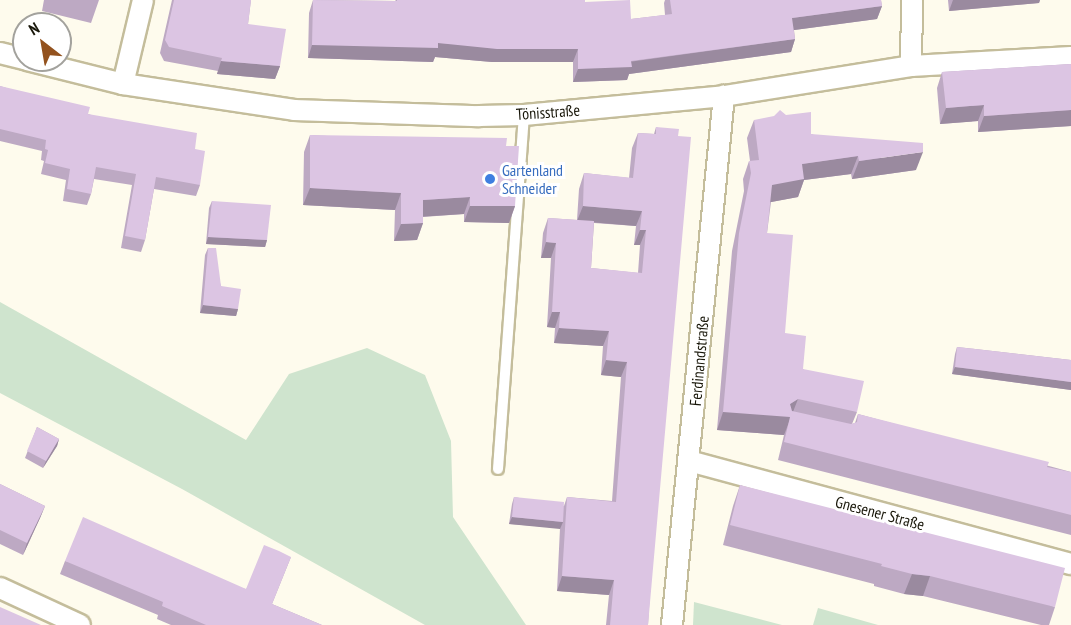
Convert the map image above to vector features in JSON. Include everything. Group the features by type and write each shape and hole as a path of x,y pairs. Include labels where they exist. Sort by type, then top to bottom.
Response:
{"street":[{"path":"123,84 143,0"},
{"path":"911,66 912,0"},
{"name":"Tönisstraße","path":"72,72 123,84 294,110 479,116 524,115 724,96 911,66 1071,57"},
{"name":"Ferdinandstraße","path":"672,625 724,96"},
{"name":"Gnesener Straße","path":"689,461 1071,564"},
{"path":"0,588 80,625"}],"lane":[{"path":"498,469 524,115"}],"green space":[{"path":"0,302 246,440 289,374 367,348 425,375 451,441 453,517 526,625 425,625 182,489 0,393"},
{"path":"694,602 782,625 693,625"},
{"path":"818,608 878,625 813,625"}],"building":[{"path":"174,0 251,0 248,24 286,29 280,66 221,61 222,58 169,47 165,40"},
{"path":"313,0 585,0 585,2 630,0 631,19 672,14 670,0 881,0 882,6 792,18 795,39 631,61 632,67 578,69 578,49 497,49 438,43 438,48 312,45"},
{"path":"1071,64 1071,110 984,116 984,105 946,108 942,72"},
{"path":"0,86 90,107 88,114 197,133 195,149 205,151 200,185 156,177 145,240 125,236 136,174 96,167 91,194 67,189 70,169 45,163 48,150 45,149 46,140 0,129"},
{"path":"780,110 786,115 811,112 811,134 923,143 923,152 859,161 858,156 802,164 804,179 772,185 767,233 793,235 785,333 806,336 803,369 864,381 857,412 798,399 790,404 792,411 851,424 857,422 858,414 1049,462 1047,467 1071,472 1071,515 784,442 790,417 723,412 739,233 751,173 749,161 759,160 754,120 774,116"},
{"path":"656,127 679,129 678,136 691,137 648,625 610,625 614,580 562,576 567,497 616,502 627,362 606,360 609,331 559,328 560,312 552,312 556,243 546,242 548,218 594,221 591,268 642,273 646,230 640,230 642,211 583,206 584,173 633,178 638,133 656,134"},
{"path":"310,135 507,138 506,146 519,146 515,206 470,206 470,197 423,200 423,223 401,224 401,193 310,188"},
{"path":"212,201 271,205 267,240 208,237"},
{"path":"208,248 216,248 221,286 241,289 238,309 203,305"},
{"path":"957,347 1071,360 1071,382 955,367"},
{"path":"37,427 59,439 46,461 27,451"},
{"path":"0,484 45,506 27,543 0,530"},
{"path":"740,485 1065,568 1055,607 930,576 912,574 881,566 882,564 730,525"},
{"path":"514,497 564,502 563,522 512,517"},
{"path":"83,517 246,589 264,545 279,551 291,557 272,604 322,625 206,625 162,606 163,602 65,561"},
{"path":"0,607 41,625 0,625"}],"place":[{"name":"Gartenland Schneider","path":"490,179"}]}
